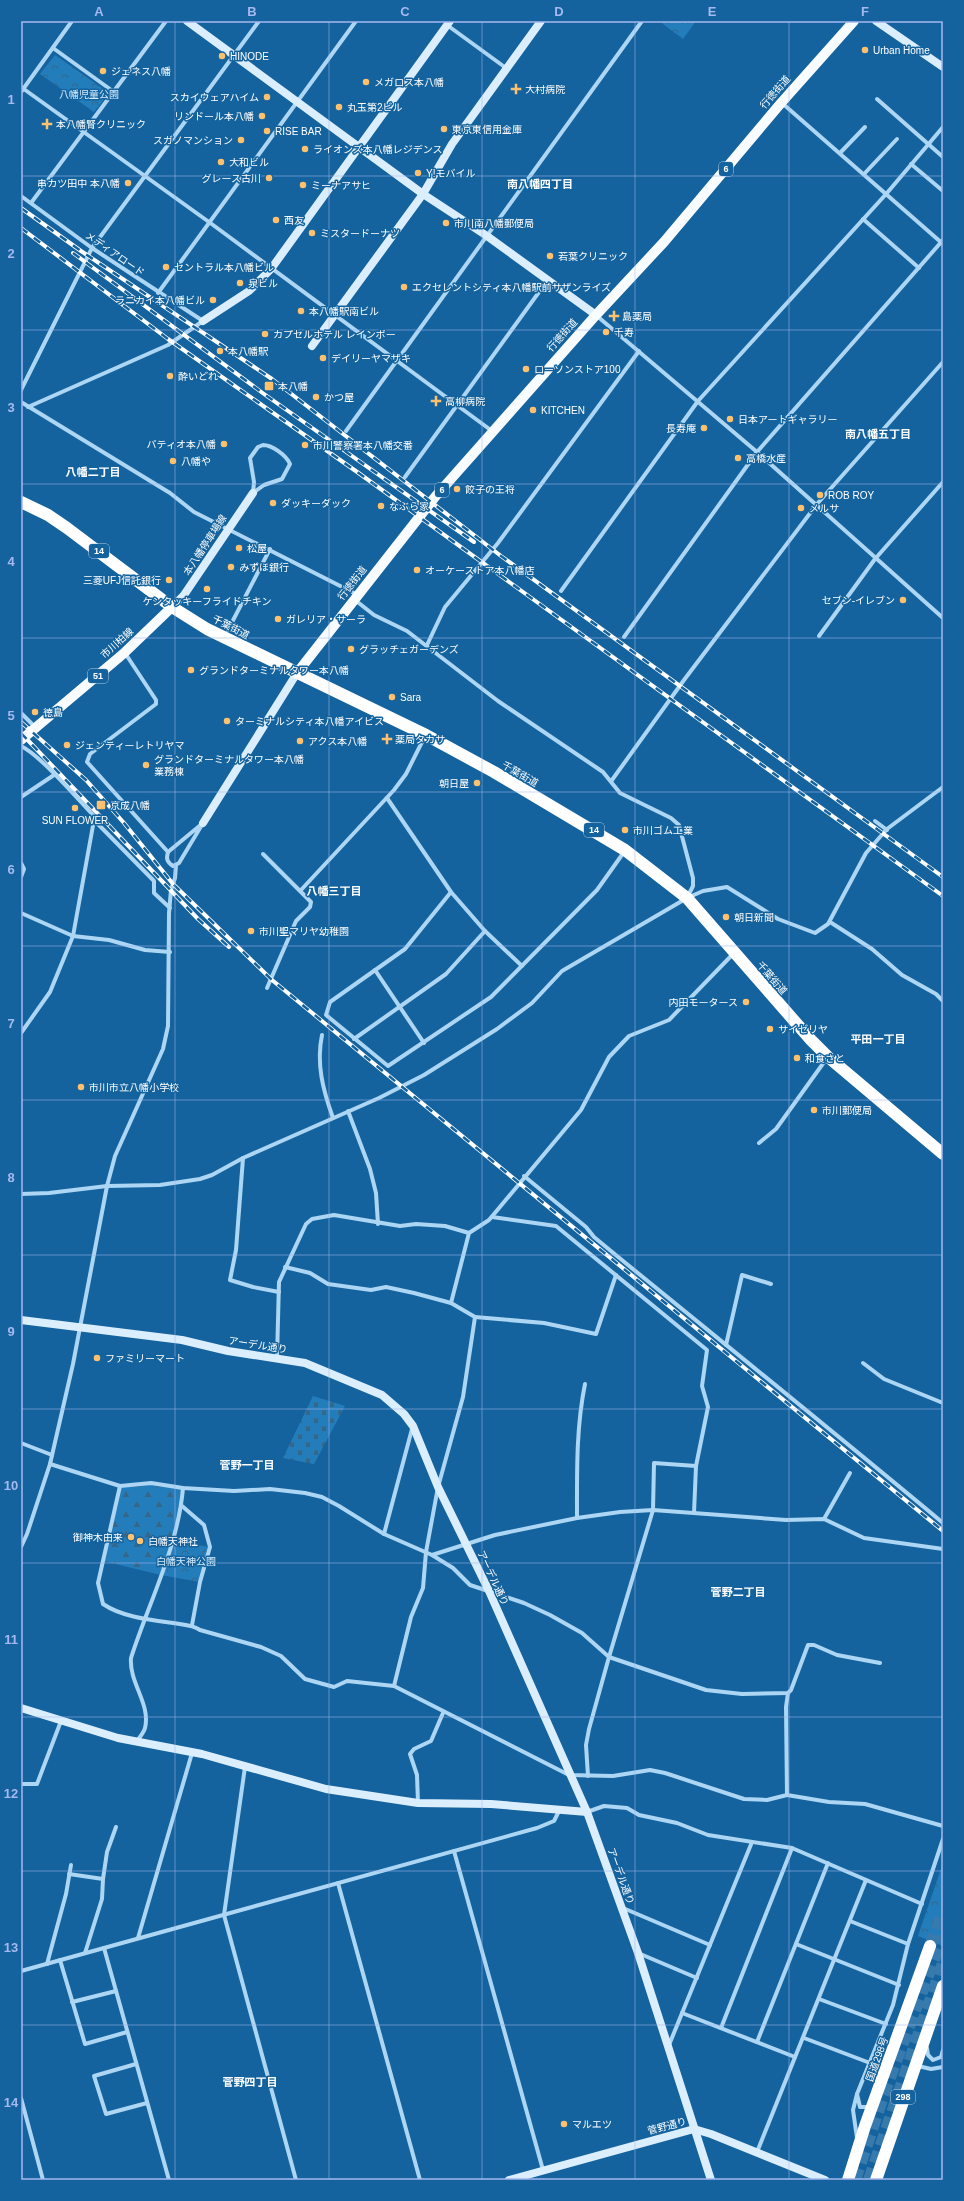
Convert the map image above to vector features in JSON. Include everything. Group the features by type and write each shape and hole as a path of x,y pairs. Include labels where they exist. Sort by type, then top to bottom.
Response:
{"highway":[{"name":"千葉街道","path":"21,502 48,515 172,607 213,632 426,735 494,772 625,850 687,898 811,1040 828,1057 943,1154"},
{"name":"国道298号","path":"848,2180 930,1946"},
{"name":"298","path":"876,2180 914,2065 943,1986"}],"main road":[{"name":"行徳街道","path":"297,673 434,500 492,432 596,315 664,242 781,103 854,21"},
{"name":"市川柏線","path":"21,740 125,653 172,607"}],"street":[{"path":"72,21 22,89 85,132 145,178 209,222 270,269 492,432"},
{"path":"31,204 166,21"},
{"path":"187,21 234,56 298,100 423,194 487,236 547,281 596,315 758,452 817,504 875,559 943,618"},
{"path":"21,390 92,248 145,178 259,21"},
{"path":"158,293 356,21"},
{"path":"312,346 423,194 452,144 541,21"},
{"path":"346,431 642,21"},
{"path":"876,21 943,67"},
{"path":"28,407 168,345 249,291 270,269 449,23 506,68"},
{"path":"53,48 114,92"},
{"path":"877,98 943,158"},
{"path":"624,637 758,452 942,242 781,103"},
{"path":"840,153 865,127"},
{"path":"561,591 698,401 887,193 943,127"},
{"path":"864,174 897,139"},
{"path":"911,164 943,191"},
{"name":"メディアロード","path":"21,196 92,248 158,293 203,321"},
{"path":"863,219 919,268"},
{"path":"405,477 547,281"},
{"path":"427,646 445,607 498,543 639,351"},
{"path":"612,780 684,680 817,504 943,362"},
{"path":"21,402 170,493 194,512 270,549 357,598 374,614 407,631 498,701 603,772 612,780 620,793 671,818 679,825 693,878 694,886 687,898"},
{"path":"268,445 288,459 290,464 282,479 264,485 253,493 254,482 250,458 258,447 268,445"},
{"path":"819,636 875,559 943,482"},
{"name":"本八幡停車場線","path":"172,607 184,595 227,529 253,493"},
{"path":"228,630 270,549"},
{"path":"125,653 156,700 156,704 90,754 87,762 168,852"},
{"path":"21,1547 27,1534 50,1464 80,1328 115,1156 125,1131 163,1050 170,1007 170,908 171,890 175,878 176,865 198,834 203,823 297,673"},
{"path":"21,713 37,728"},
{"path":"301,890 387,798 406,774 426,735"},
{"path":"21,746 28,749 94,816 73,936 50,992 21,1033"},
{"path":"21,797 54,775"},
{"path":"21,1194 50,1193 108,1186 160,1185 200,1179 243,1158 398,1089 430,1071 497,1029 532,1003 562,971 687,898 703,891 727,887 778,919 815,933 830,922 866,853 887,830 943,787"},
{"path":"387,798 451,892 485,931 522,966"},
{"path":"94,820 154,880 154,892 170,908"},
{"path":"875,821 887,830"},
{"path":"176,865 169,863 167,860 168,852 203,823"},
{"path":"451,892 405,949 330,1002 326,1015 388,1066 491,997 597,890 625,850"},
{"path":"263,854 301,890 311,902 310,907 296,922 268,988"},
{"path":"21,864 24,870 21,877"},
{"path":"21,913 73,936 109,940 136,948 170,952"},
{"path":"830,922 872,949 902,975 936,994 943,1001"},
{"path":"354,1039 446,974 485,931"},
{"path":"451,1303 469,1233 492,1217 524,1176 581,1110 609,1057 629,1036 669,1020 734,953"},
{"path":"376,970 424,1043"},
{"path":"322,1035 319,1063 325,1097 333,1118"},
{"path":"759,1143 776,1129 828,1057"},
{"path":"348,1111 370,1170 376,1193 378,1224"},
{"path":"243,1158 236,1250 230,1280 253,1287 279,1292"},
{"path":"524,1176 586,1227 600,1242 814,1415 943,1523"},
{"path":"277,1358 279,1282 306,1224 312,1219 334,1215 378,1224 400,1226 416,1224 445,1226 469,1233"},
{"path":"492,1217 556,1226 707,1350 702,1386 708,1407 696,1466 694,1513"},
{"path":"285,1267 310,1273 328,1284 371,1290 386,1287 451,1303 474,1317 544,1323 596,1334 616,1275"},
{"path":"726,1345 742,1275 770,1284"},
{"path":"394,1686 411,1617 423,1588 426,1552 438,1487 463,1398 474,1317"},
{"name":"アーデル通り","path":"21,1320 182,1340 228,1351 277,1358 322,1369 382,1395 404,1414 413,1426 438,1487 488,1591 569,1775 587,1812 638,1953 711,2180"},
{"path":"863,1363 884,1379 943,1403"},
{"path":"577,1518 577,1449 580,1407 585,1384"},
{"path":"384,1534 413,1426"},
{"path":"21,1442 52,1455"},
{"path":"50,1464 120,1486 151,1483 184,1488 234,1491 270,1489 305,1493 322,1498 339,1506 384,1534 432,1555 453,1568 470,1585 524,1603 550,1615 582,1633 609,1657 706,1690 742,1694 788,1693"},
{"path":"588,1776 586,1745 609,1657 653,1510 654,1464 696,1466"},
{"path":"824,1519 850,1473"},
{"path":"120,1486 98,1583 103,1604 110,1609 144,1619 192,1625 200,1630 261,1646 281,1656 305,1679 324,1685 334,1687 347,1680 394,1686 443,1713 569,1775 613,1776 650,1770 664,1773 744,1799 767,1800 787,1796 829,1802 865,1804 943,1826"},
{"path":"137,1741 145,1728 145,1710 134,1684 130,1666 131,1658 161,1575 182,1506 184,1488"},
{"path":"182,1506 204,1525 210,1547 200,1582 192,1625"},
{"path":"432,1555 495,1535 577,1518 620,1512 653,1510 786,1520 824,1519 864,1538 943,1549"},
{"path":"787,1796 786,1706 788,1693 791,1690 808,1645 814,1645 837,1655 880,1662"},
{"path":"21,1708 61,1721 137,1741 192,1753 326,1789 418,1803 491,1804 559,1811 587,1812 604,1806 627,1808 639,1815 677,1823 708,1835 792,1848 922,1904"},
{"path":"418,1803 417,1775 410,1754 414,1749 431,1741 443,1713"},
{"path":"21,1784 37,1784 61,1721"},
{"path":"138,1938 192,1753"},
{"path":"246,1767 224,1915 296,2180"},
{"path":"21,1971 537,1828 554,1821 559,1811"},
{"path":"84,1953 102,1899 107,1852 116,1827"},
{"path":"858,2148 853,2110 856,2094 886,2024 899,1985 908,1944 943,1839"},
{"path":"668,2048 752,1842"},
{"path":"721,2028 792,1848"},
{"path":"454,1851 543,2170"},
{"path":"757,2042 828,1863"},
{"path":"47,1964 66,1894 71,1865"},
{"path":"69,1874 103,1879"},
{"path":"757,2152 804,2038 866,1880"},
{"path":"338,1883 420,2180"},
{"path":"622,1908 710,1945"},
{"path":"850,1921 908,1944"},
{"path":"796,1944 899,1985"},
{"path":"104,1948 169,2180"},
{"path":"638,1953 697,1978"},
{"path":"60,1960 85,2044 127,2032"},
{"path":"72,2002 116,1991"},
{"path":"819,1999 886,2024"},
{"path":"682,2013 795,2057"},
{"path":"928,2028 930,2035 926,2050 928,2055 931,2059 937,2060 941,2057 943,2050"},
{"path":"804,2038 870,2063"},
{"path":"136,2064 94,2076 106,2114 147,2103"},
{"path":"914,2065 931,2069 943,2067"},
{"path":"856,2094 860,2107 867,2108 873,2106"},
{"path":"21,2098 43,2180"},
{"name":"菅野通り","path":"509,2180 694,2129 711,2134 825,2180"}],"green space":[{"path":"659,21 696,21 683,39"},
{"name":"八幡児童公園","path":"55,55 109,93 94,112 40,74"},
{"path":"313,1396 345,1406 314,1464 283,1458"},
{"name":"白幡天神社","path":"151,1483 183,1488 182,1506 161,1575 103,1561 120,1486"},
{"name":"白幡天神公園","path":"172,1541 210,1547 200,1582 161,1575"},
{"path":"943,1863 943,1946 918,1936"}],"tunnel":[{"path":"930,1946 943,1912"},
{"path":"855,2180 886,2088 943,1936"},
{"path":"869,2180 943,1963"}],"railway":[{"path":"21,208 81,251 272,379 501,556 943,877"},
{"path":"21,228 168,339 360,474 943,896"},
{"path":"73,253 264,394 474,542"},
{"path":"21,722 86,780 124,823 173,884 272,980 943,1531"},
{"path":"21,733 198,919 229,947"}],"place":[{"name":"Urban Home","path":"865,50"},
{"name":"HINODE","path":"222,56"},
{"name":"ジェネス八幡","path":"103,71"},
{"name":"メガロス本八幡","path":"366,82"},
{"name":"大村病院","path":"516,89"},
{"name":"スカイウェアハイム","path":"267,97"},
{"name":"丸玉第2ビル","path":"339,107"},
{"name":"リンドール本八幡","path":"262,116"},
{"name":"本八幡腎クリニック","path":"47,124"},
{"name":"東京東信用金庫","path":"444,129"},
{"name":"RISE BAR","path":"267,131"},
{"name":"スガノマンション","path":"241,140"},
{"name":"ライオンズ本八幡レジデンス","path":"305,149"},
{"name":"大和ビル","path":"221,162"},
{"name":"Y!モバイル","path":"418,173"},
{"name":"グレース古川","path":"269,178"},
{"name":"串カツ田中 本八幡","path":"128,183"},
{"name":"ミーナアサヒ","path":"303,185"},
{"name":"西友","path":"276,220"},
{"name":"市川南八幡郵便局","path":"446,223"},
{"name":"ミスタードーナツ","path":"312,233"},
{"name":"若葉クリニック","path":"550,256"},
{"name":"セントラル本八幡ビル","path":"166,267"},
{"name":"泉ビル","path":"240,283"},
{"name":"エクセレントシティ本八幡駅前サザンライズ","path":"404,287"},
{"name":"ラニカイ本八幡ビル","path":"213,300"},
{"name":"本八幡駅南ビル","path":"301,311"},
{"name":"島薬局","path":"614,316"},
{"name":"千寿","path":"606,332"},
{"name":"カプセルホテル レインボー","path":"265,334"},
{"name":"本八幡駅","path":"220,351"},
{"name":"デイリーヤマザキ","path":"323,358"},
{"name":"ローソンストア100","path":"526,369"},
{"name":"酔いどれ","path":"170,376"},
{"name":"本八幡","path":"269,386"},
{"name":"かつ屋","path":"316,397"},
{"name":"高柳病院","path":"436,401"},
{"name":"KITCHEN","path":"533,410"},
{"name":"日本アートギャラリー","path":"730,419"},
{"name":"長寿庵","path":"704,428"},
{"name":"パティオ本八幡","path":"224,444"},
{"name":"市川警察署本八幡交番","path":"305,445"},
{"name":"高橋水産","path":"738,458"},
{"name":"八幡や","path":"173,461"},
{"name":"餃子の王将","path":"457,489"},
{"name":"ROB ROY","path":"820,495"},
{"name":"ダッキーダック","path":"273,503"},
{"name":"なぶら家","path":"381,506"},
{"name":"メルサ","path":"801,508"},
{"name":"松屋","path":"239,548"},
{"name":"みずほ銀行","path":"231,567"},
{"name":"オーケーストア本八幡店","path":"417,570"},
{"name":"三菱UFJ信託銀行","path":"169,580"},
{"name":"ケンタッキーフライドチキン","path":"207,589"},
{"name":"セブン-イレブン","path":"903,600"},
{"name":"ガレリア・サーラ","path":"278,619"},
{"name":"グラッチェガーデンズ","path":"351,649"},
{"name":"グランドターミナルタワー本八幡","path":"191,670"},
{"name":"Sara","path":"392,697"},
{"name":"徳島","path":"35,712"},
{"name":"ターミナルシティ本八幡アイビス","path":"227,721"},
{"name":"薬局タカサ","path":"387,739"},
{"name":"アクス本八幡","path":"300,741"},
{"name":"ジェンティーレトリヤマ","path":"67,745"},
{"name":"グランドターミナルタワー本八幡 業務棟","path":"146,765"},
{"name":"朝日屋","path":"477,783"},
{"name":"京成八幡","path":"101,805"},
{"name":"SUN FLOWER","path":"75,808"},
{"name":"市川ゴム工業","path":"625,830"},
{"name":"朝日新聞","path":"726,917"},
{"name":"市川聖マリヤ幼稚園","path":"251,931"},
{"name":"内田モータース","path":"746,1002"},
{"name":"サイゼリヤ","path":"770,1029"},
{"name":"和食さと","path":"797,1058"},
{"name":"市川市立八幡小学校","path":"81,1087"},
{"name":"市川郵便局","path":"814,1110"},
{"name":"ファミリーマート","path":"97,1358"},
{"name":"御神木由来","path":"131,1537"},
{"name":"白幡天神社","path":"140,1541"},
{"name":"マルエツ","path":"564,2124"}],"district":[{"name":"南八幡四丁目","path":"540,184"},
{"name":"南八幡五丁目","path":"878,434"},
{"name":"八幡二丁目","path":"93,472"},
{"name":"八幡三丁目","path":"334,891"},
{"name":"平田一丁目","path":"878,1039"},
{"name":"菅野一丁目","path":"247,1465"},
{"name":"菅野二丁目","path":"738,1592"},
{"name":"菅野四丁目","path":"250,2082"}]}
